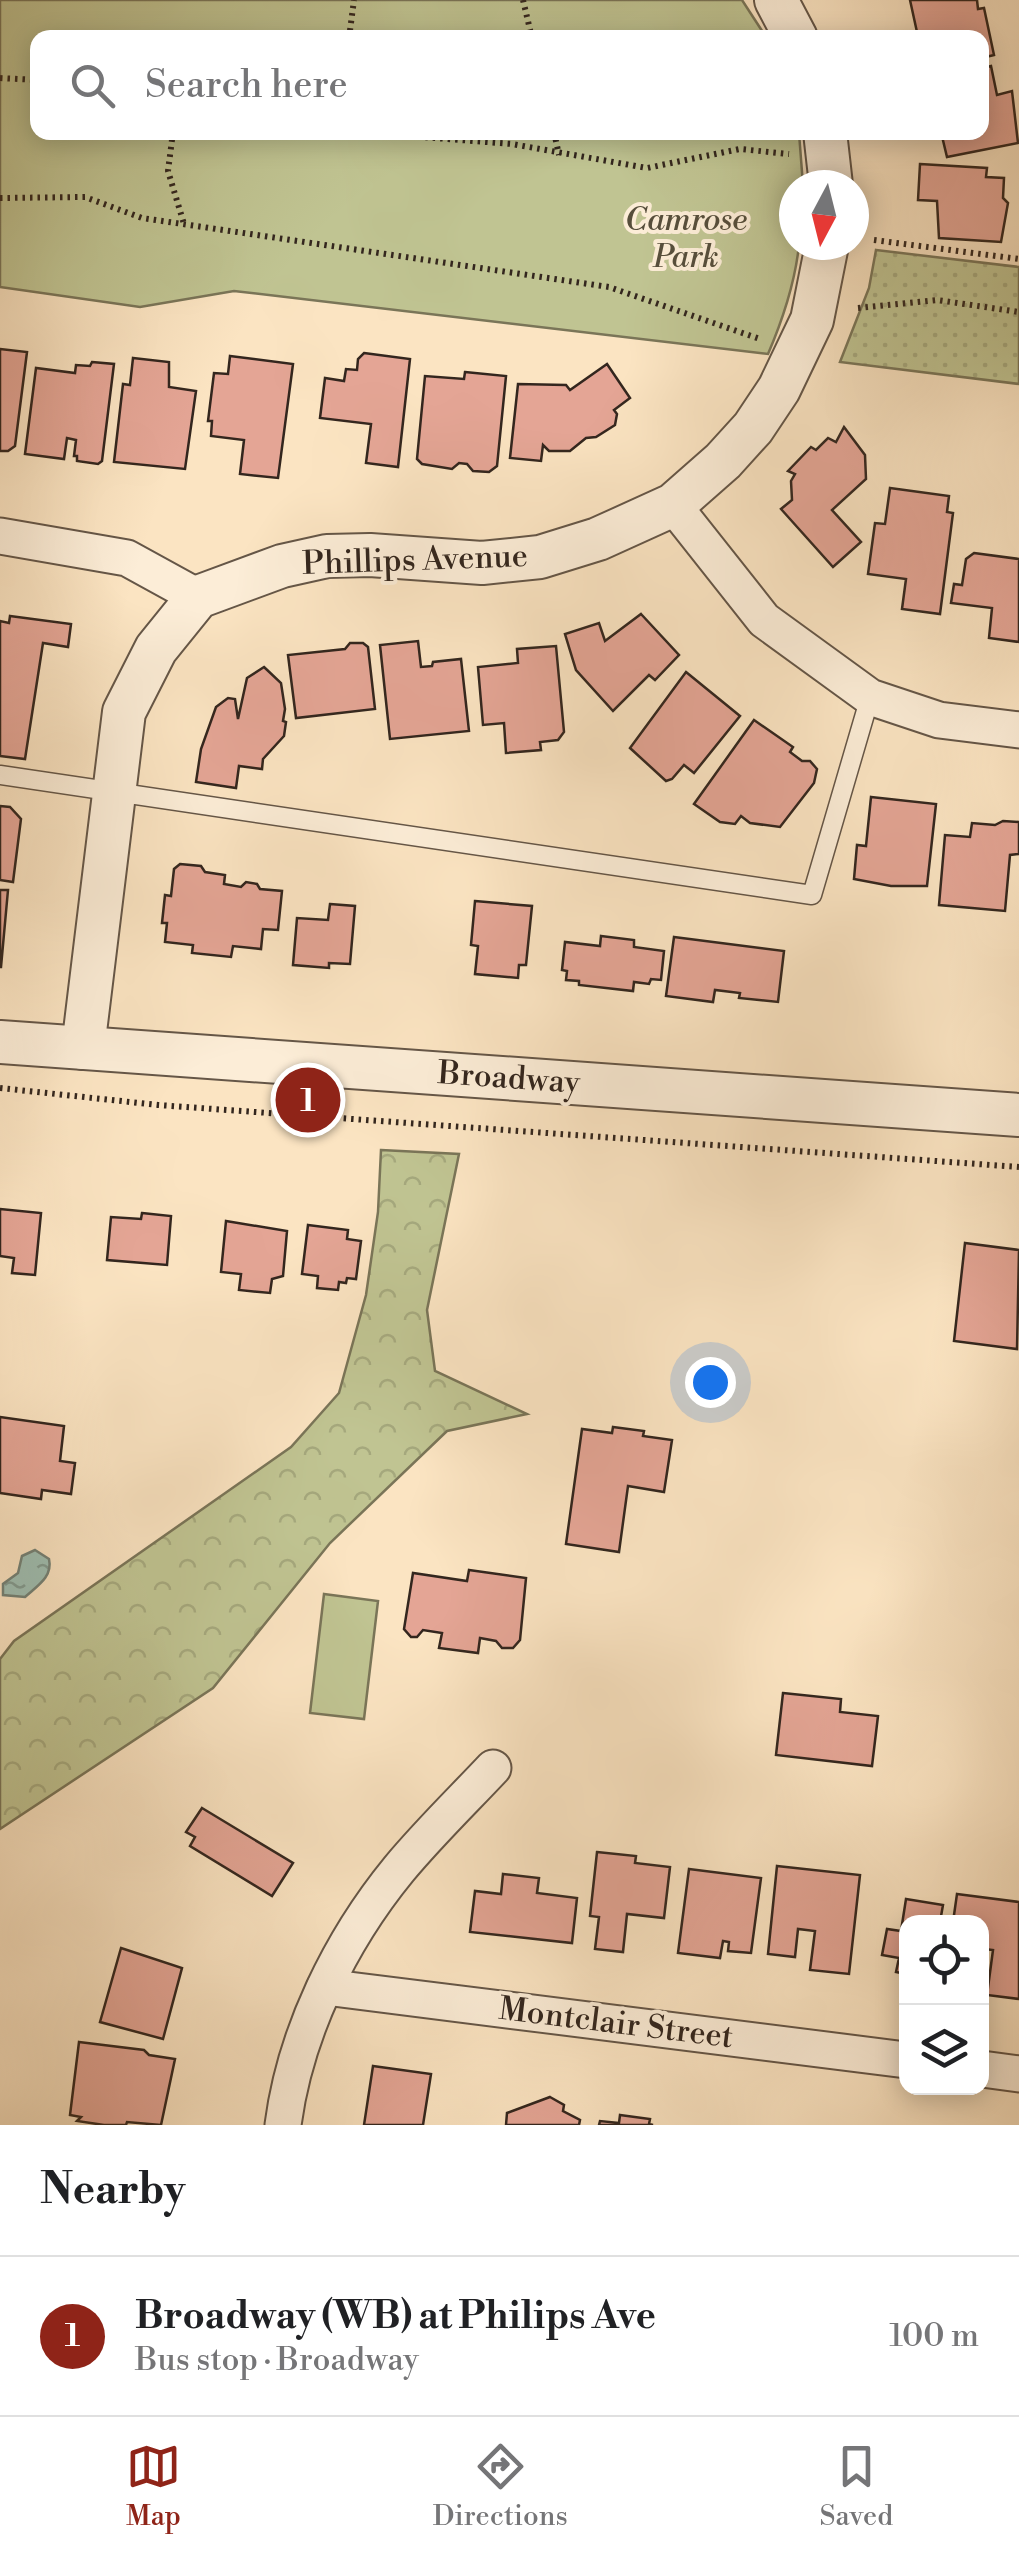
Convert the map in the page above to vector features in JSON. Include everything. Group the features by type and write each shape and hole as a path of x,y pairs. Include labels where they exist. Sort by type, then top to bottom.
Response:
{"street":[{"path":"776,0 792,30"},
{"path":"827,140 830,170"},
{"name":"Phillips Avenue","path":"83,1048 124,712 156,649 198,598 282,566 327,556 370,555 482,564 540,556 598,539 672,505 723,461 753,428 779,389 812,320 824,260"},
{"path":"672,505 764,620 870,696 939,720 1019,730"},
{"path":"0,536 127,558 198,598"},
{"name":"Broadway","path":"0,1042 1019,1114"},
{"path":"283,2125 304,2040 325,1987 362,1919 400,1868 494,1768"},
{"name":"Montclair Street","path":"325,1987 899,2059"},
{"path":"989,2070 1019,2074"}],"lane":[{"path":"0,775 812,895 870,696"}],"path":[{"path":"350,30 354,0"},
{"path":"523,0 530,30"},
{"path":"0,78 30,80"},
{"path":"172,140 168,171 184,224"},
{"path":"476,140 647,168 740,149 790,154"},
{"path":"556,140 559,155"},
{"path":"0,198 85,197 142,218 609,286 760,339"},
{"path":"874,240 1019,259"},
{"path":"858,308 937,300 1019,312"},
{"path":"0,1088 176,1106 1019,1167"}],"green space":[{"name":"Camrose Park","path":"0,0 742,0 761,30 30,30 30,140 800,140 802,170 779,170 779,260 797,260 788,301 768,354 234,291 140,307 0,287"},
{"path":"876,250 1019,267 1019,384 840,362 869,288"},
{"path":"381,1150 459,1154 427,1310 435,1371 527,1414 447,1431 330,1543 213,1688 0,1829 0,1659 14,1641 291,1447 339,1393 366,1295 378,1212"},
{"path":"324,1594 378,1601 364,1719 310,1713"}],"water":[{"path":"35,1550 49,1559 46,1576 25,1597 3,1595 3,1584 18,1573 22,1556"}],"building":[{"path":"910,0 977,0 978,9 984,8 989,30 917,30"},
{"path":"989,66 997,95 1012,91 1018,143 947,157 943,140 989,140"},
{"path":"920,164 987,168 986,177 1004,178 1003,198 1008,203 1001,242 939,238 937,201 918,200"},
{"path":"0,349 27,352 15,446 8,451 0,451"},
{"path":"364,353 410,359 398,467 366,463 371,424 320,418 325,378 344,381 346,369 357,370 358,359"},
{"path":"230,356 293,364 278,478 240,474 244,440 211,436 212,421 208,421 214,373 228,374"},
{"path":"133,358 169,362 169,387 196,391 185,469 114,462 123,384 130,385"},
{"path":"92,362 114,364 102,461 77,461 76,440 67,438 64,459 25,454 36,368 75,373 76,365 90,366"},
{"path":"607,364 630,398 614,410 615,425 596,437 586,438 570,451 549,451 543,445 541,461 510,458 518,384 566,385 570,390"},
{"path":"465,372 506,376 497,466 489,472 473,471 467,464 459,463 452,469 422,464 417,459 425,376 464,379"},
{"path":"844,427 865,455 866,479 832,510 861,542 833,567 781,509 792,500 791,481 795,474 788,471 811,447 816,450 828,438 836,442"},
{"path":"890,488 949,496 947,512 953,513 940,614 902,609 906,579 868,574 875,523 885,524"},
{"path":"974,553 1019,559 1019,642 989,638 992,608 951,603 954,584 962,585 966,559"},
{"path":"641,614 679,655 655,680 649,675 613,711 576,670 565,634 599,623 605,641"},
{"path":"10,616 71,624 68,647 43,643 25,759 0,756 0,621 9,623"},
{"path":"418,641 421,667 461,659 469,731 390,739 380,645"},
{"path":"350,643 368,647 375,709 296,718 288,655 345,649"},
{"path":"556,646 564,732 558,740 540,742 541,750 506,753 504,723 483,725 478,667 518,663 517,649"},
{"path":"264,667 281,683 284,736 263,759 262,769 239,766 236,788 196,782 201,749 216,707 228,698 235,699 238,719 247,678"},
{"path":"686,672 740,716 694,773 684,765 666,781 630,748"},
{"path":"754,720 793,747 790,752 802,761 810,761 817,769 814,783 780,827 750,823 741,816 735,824 720,822 694,804"},
{"path":"871,797 936,804 927,886 891,886 854,879 857,845 866,846"},
{"path":"0,806 10,807 21,819 13,882 0,880"},
{"path":"1019,822 1019,854 1010,855 1005,911 939,905 945,835 970,837 972,823 995,825"},
{"path":"180,864 201,866 205,872 225,875 224,884 241,887 246,882 257,884 260,889 282,891 278,930 263,929 261,949 233,946 231,957 192,953 193,945 165,942 165,895 171,896 174,869"},
{"path":"0,890 8,890 1,967 0,967"},
{"path":"475,901 532,906 526,965 519,965 518,978 475,974 478,946 471,945"},
{"path":"330,904 355,906 350,964 329,963 329,968 293,965 297,918 328,920"},
{"path":"601,936 634,940 634,947 664,951 661,980 651,979 649,984 634,982 633,991 566,980 567,971 562,970 565,942 600,946"},
{"path":"674,937 784,951 778,1002 739,998 740,993 715,990 713,1002 666,996"},
{"path":"0,1209 41,1213 35,1275 12,1273 14,1258 0,1256"},
{"path":"142,1213 171,1216 167,1265 107,1260 111,1217 141,1219"},
{"path":"226,1221 287,1231 283,1276 272,1279 270,1293 239,1290 241,1274 221,1272"},
{"path":"308,1225 348,1230 347,1239 361,1241 356,1279 339,1282 338,1290 317,1288 318,1276 302,1274"},
{"path":"965,1243 1019,1250 1017,1349 954,1341"},
{"path":"0,1417 64,1426 60,1461 75,1463 71,1494 42,1490 41,1499 0,1493"},
{"path":"613,1427 672,1440 664,1492 628,1486 619,1552 566,1544 582,1429 612,1433"},
{"path":"469,1570 526,1578 520,1640 513,1648 502,1648 496,1641 480,1638 478,1653 439,1648 442,1633 423,1630 417,1637 411,1637 404,1629 413,1573 467,1581"},
{"path":"783,1693 841,1699 840,1712 878,1716 872,1766 776,1755"},
{"path":"202,1808 293,1863 272,1896 190,1846 195,1837 186,1832"},
{"path":"597,1852 636,1856 635,1863 670,1867 664,1918 627,1914 623,1952 595,1949 599,1917 590,1916"},
{"path":"777,1866 860,1875 849,1974 810,1970 815,1931 798,1929 795,1957 768,1954"},
{"path":"689,1869 761,1878 751,1953 728,1951 729,1942 723,1941 720,1958 678,1953"},
{"path":"503,1874 539,1878 537,1893 577,1898 572,1943 470,1932 475,1891 501,1894"},
{"path":"957,1894 1019,1902 1019,1999 989,1995 993,1950 989,1950 989,1915 954,1915"},
{"path":"906,1899 943,1905 941,1915 904,1915"},
{"path":"887,1929 899,1931 899,1958 882,1955"},
{"path":"121,1948 182,1968 163,2039 100,2022"},
{"path":"79,2042 144,2050 149,2055 175,2059 161,2125 104,2125 77,2121 81,2117 70,2115"},
{"path":"373,2066 431,2074 423,2125 364,2125"},
{"path":"550,2097 564,2105 563,2111 580,2120 579,2125 506,2125 507,2113"},
{"path":"620,2115 650,2119 649,2124 653,2125 599,2125 600,2121 619,2123"}],"place":[{"name":"Broadway (WB) at Philips Ave","path":"308,1100"}]}
